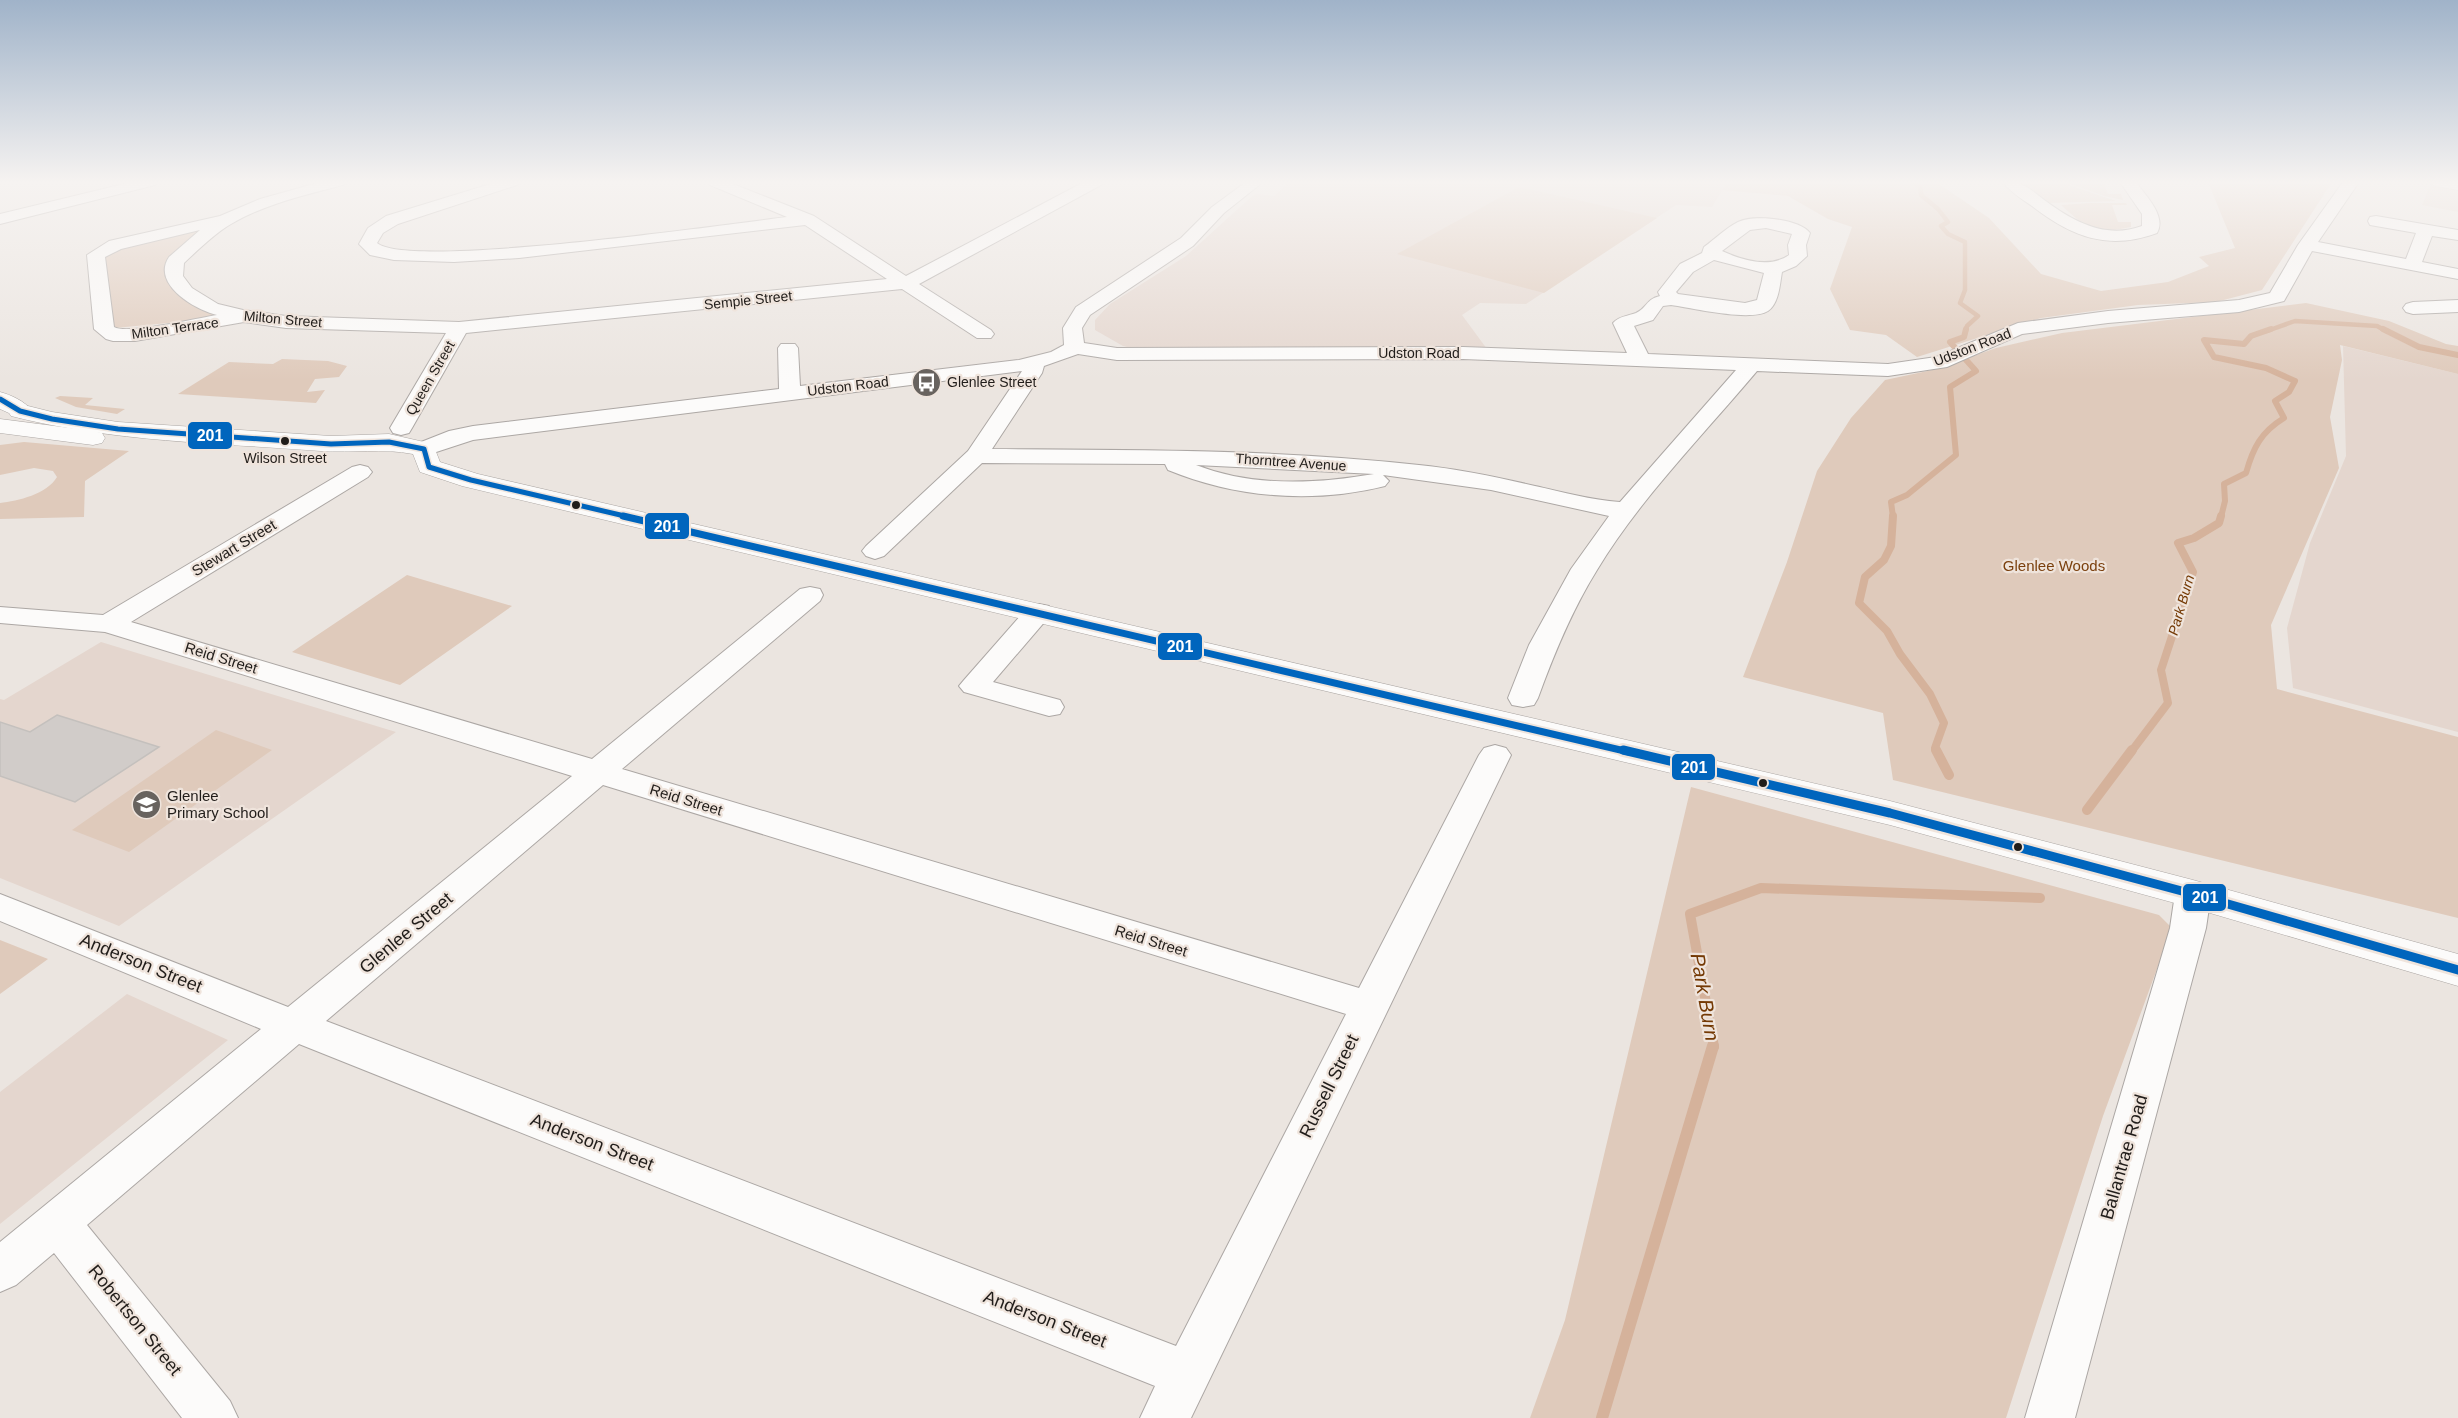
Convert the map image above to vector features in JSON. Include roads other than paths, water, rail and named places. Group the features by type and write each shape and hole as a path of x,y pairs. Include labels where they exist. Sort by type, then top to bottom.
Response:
{"main road":[{"path":"7,407 52,419 118,429 331,444 389,442 424,449"},
{"path":"0,426 93,438 337,454 374,455 424,449"},
{"path":"0,438 93,438"},
{"path":"424,449 429,466 471,480 1890,813 2193,894 2458,970"}],"street":[{"name":"Milton Terrace","path":"109,248 96,255 104,329 113,335 135,335 243,316"},
{"name":"Milton Street","path":"189,248 175,261 174,276 184,292 211,308 243,316 285,322 459,328"},
{"path":"374,248 394,255 454,257 561,248"},
{"path":"852,248 984,334"},
{"name":"Sempie Street","path":"459,328 906,283 971,248"},
{"path":"1076,348 1071,333 1073,325 1083,311 1178,248"},
{"path":"1714,248 1710,251 1714,255"},
{"path":"1671,299 1667,292 1685,267 1699,258 1714,255 1774,268 1792,262 1798,256 1797,248"},
{"name":"Udston Road","path":"424,449 473,433 1034,362 1058,356 1076,348 1117,354 1463,353 1888,370 1940,363 2018,329 2108,317 2239,306 2277,297 2305,248"},
{"path":"2326,248 2413,263 2458,274"},
{"path":"2413,263 2419,248"},
{"path":"1640,359 1623,322 1646,316 1657,302 1671,299 1745,309 1761,307 1766,302 1774,268"},
{"path":"2413,308 2458,306"},
{"name":"Queen Street","path":"401,428 459,328"},
{"path":"788,348 790,394"},
{"path":"875,550 976,456 1032,373 1034,362"},
{"path":"1523,698 1543,645 1584,569 1626,510 1752,364"},
{"name":"Thorntree Avenue","path":"976,456 1162,458 1210,478 1266,488 1304,489 1367,483 1421,472 1491,483 1600,508 1626,510"},
{"name":"Stewart Street","path":"108,624 360,472"},
{"name":"Glenlee Street","path":"0,1270 810,595"},
{"path":"1039,612 974,686 1049,707"},
{"name":"Reid Street","path":"0,615 108,624 1368,1006"},
{"name":"Russell Street","path":"1165,1418 1368,1006 1495,755"},
{"name":"Ballantrae Road","path":"2050,1418 2188,928 2193,894"},
{"name":"Anderson Street","path":"0,907 295,1026 1186,1374"},
{"name":"Robertson Street","path":"57,1222 213,1418"}],"waterway":[{"path":"1965,248 1965,290 1960,303 1978,316 1967,326 1966,331"},
{"name":"Park Burn","path":"2267,331 2295,321 2377,326 2386,331"},
{"path":"1893,517 1891,502 1907,495 1956,455 1950,387 1976,371 1950,342 1964,337 1966,329"},
{"name":"Park Burn","path":"2221,517 2225,501 2224,484 2246,473 2259,441 2269,429 2284,418 2275,401 2289,392 2295,381 2266,368 2214,357 2204,340 2244,344 2251,336 2271,329"},
{"name":"Park Burn","path":"2383,329 2419,347 2458,355"},
{"name":"Park Burn","path":"2131,752 2168,703 2161,670 2193,572 2178,543 2194,538 2219,523 2221,516"},
{"path":"1893,517 1891,546 1884,560 1865,577 1859,603 1887,631 1900,654 1930,694 1944,723 1936,750"},
{"path":"1936,750 1949,775"},
{"name":"Park Burn","path":"2087,810 2132,750"},
{"name":"Park Burn","path":"1714,1047 1690,914 1761,888 2040,898"},
{"name":"Park Burn","path":"1602,1418 1713,1046"}],"place":[{"name":"Glenlee Street","path":"926,382"},
{"name":"Wilson Street","path":"285,441"},
{"name":"Glenlee Primary School","path":"146,805"}],"park label":[{"name":"Glenlee Woods","path":"2054,566"}]}
